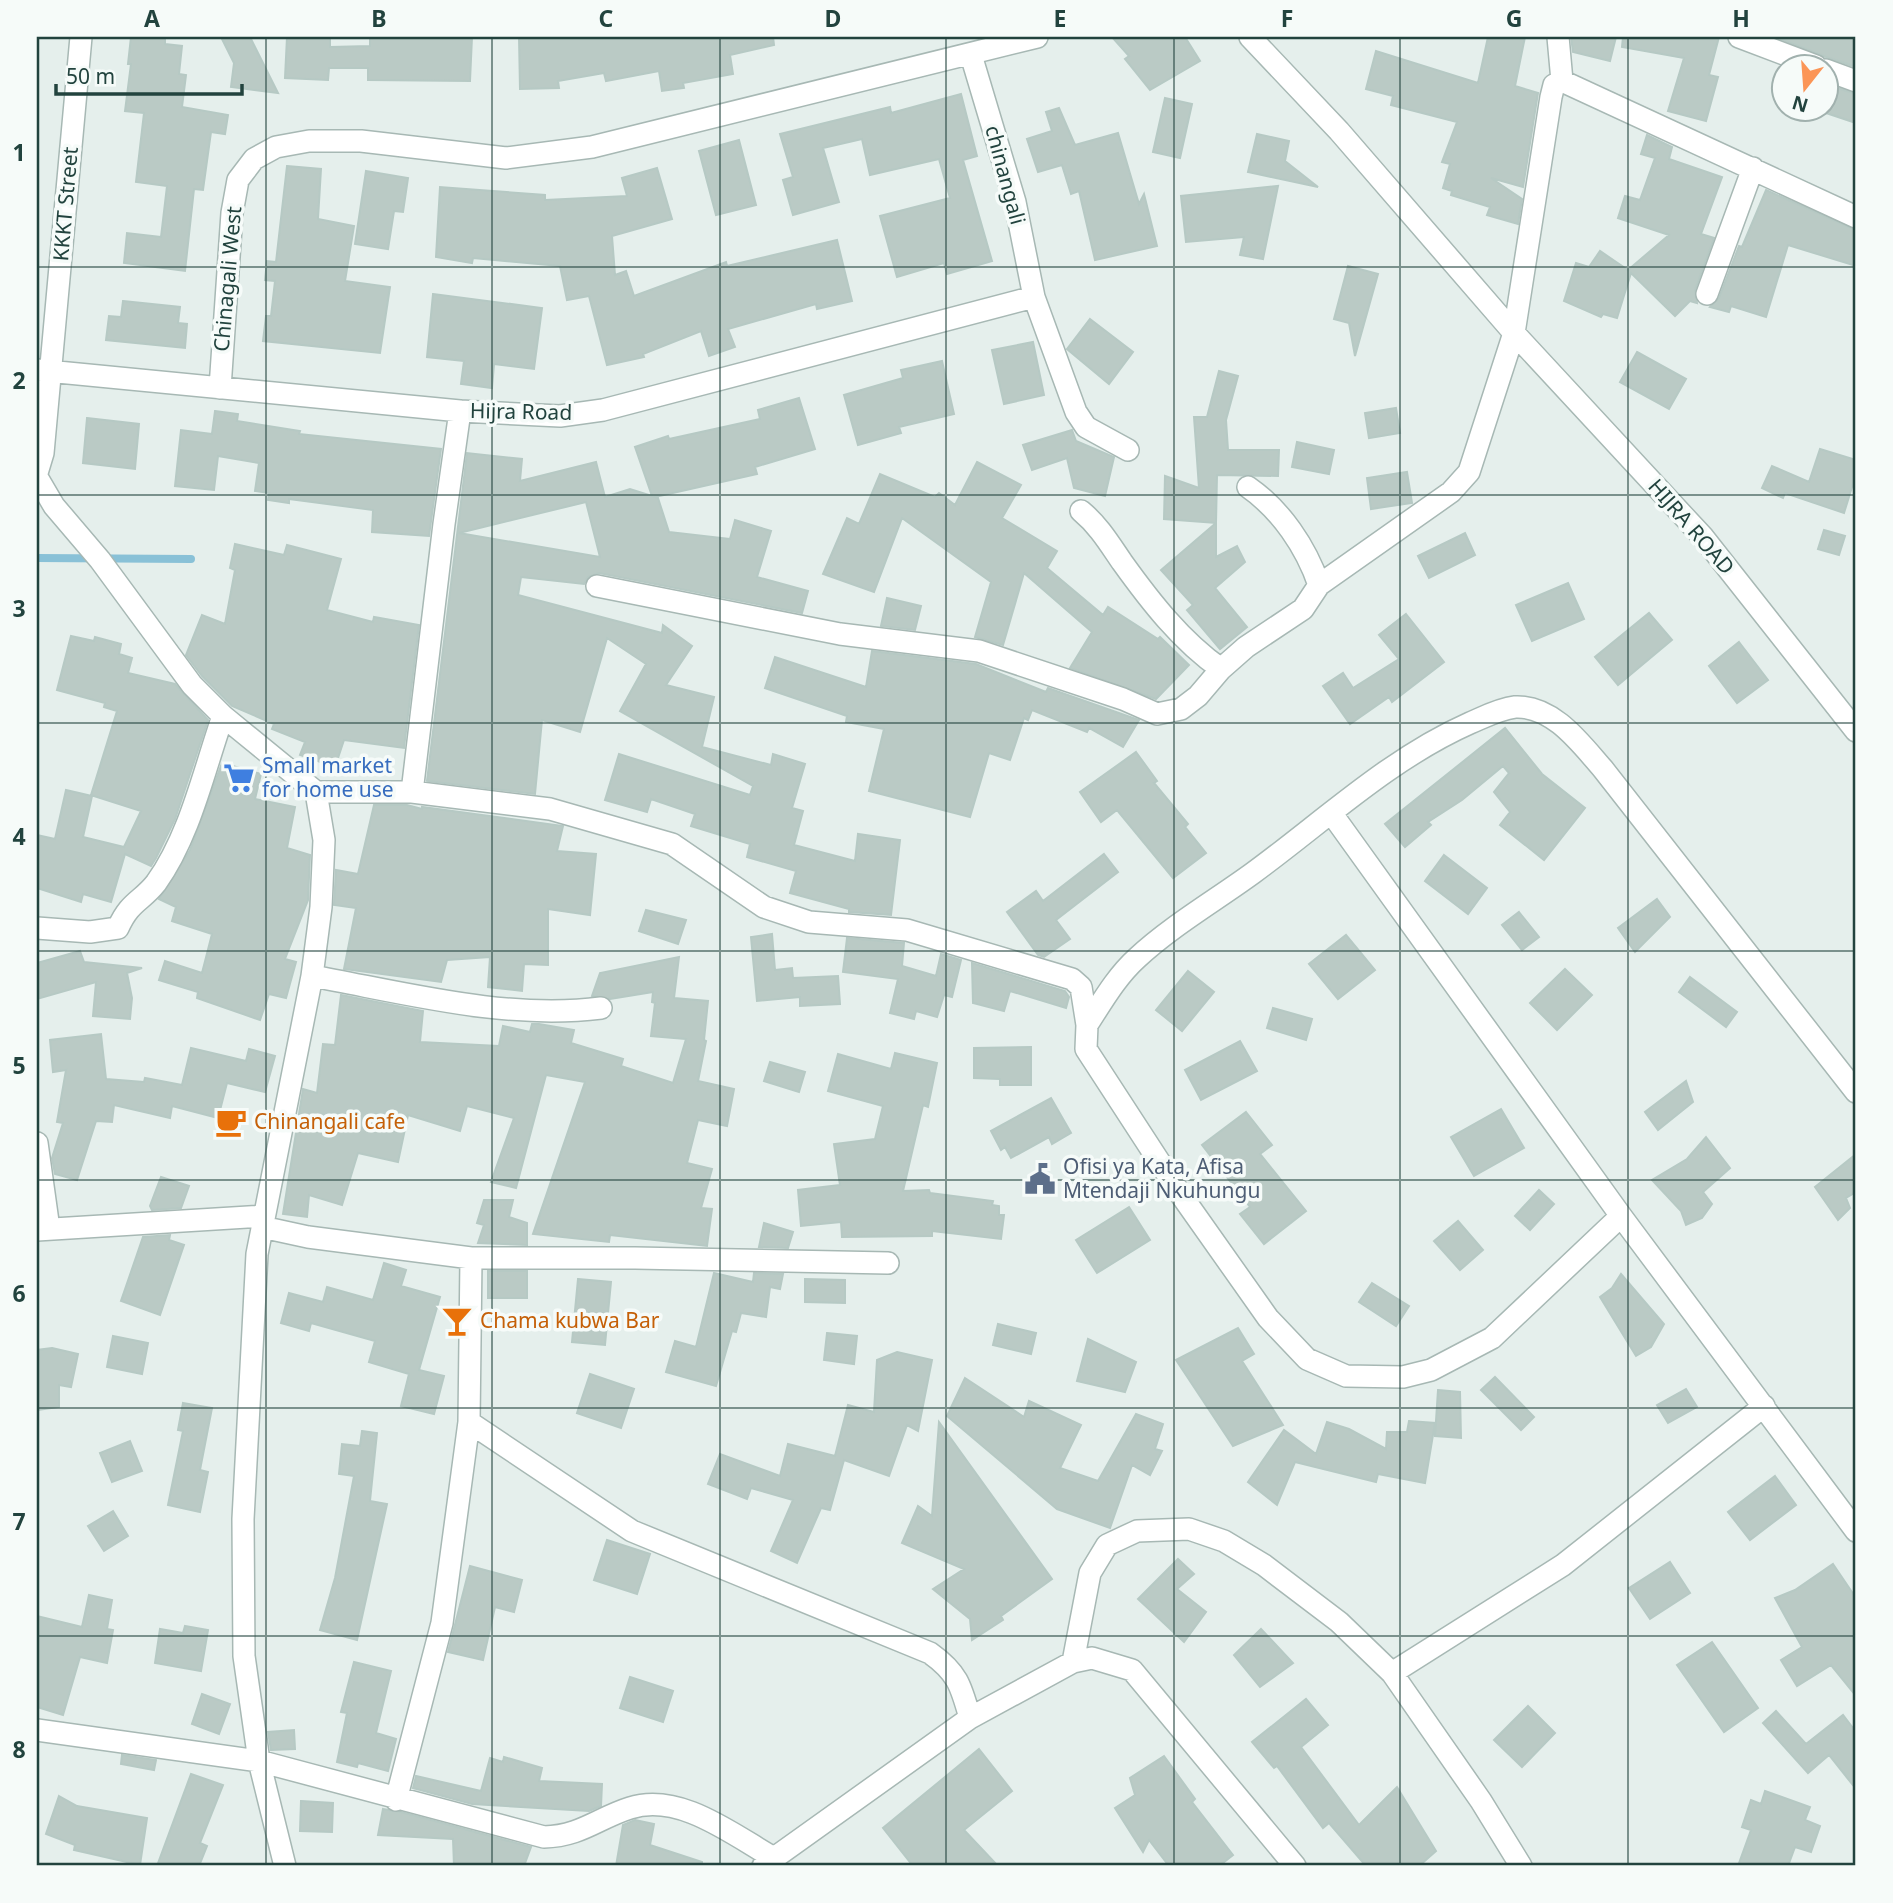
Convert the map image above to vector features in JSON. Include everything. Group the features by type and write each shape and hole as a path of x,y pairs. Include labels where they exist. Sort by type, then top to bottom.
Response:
{"street":[{"name":"KKKT Street","path":"37,475 43,453 43,370 81,37"},
{"path":"971,55 1037,37"},
{"name":"HIJRA ROAD","path":"1250,37 1339,131 1514,333 1703,537 1856,731"},
{"path":"1558,37 1562,81"},
{"path":"1739,37 1779,52"},
{"name":"Chinagali West","path":"220,388 232,213 238,180 254,159 276,146 310,141 361,141 506,158 592,147 971,55"},
{"name":"chinangali","path":"971,55 1015,202 1034,297 1076,412 1087,426 1128,450"},
{"path":"597,586 840,634 979,651 1123,699 1157,714 1181,709 1198,696 1221,669 1246,648 1303,609 1319,585 1451,492 1469,472 1514,333 1551,97 1554,85 1562,81"},
{"path":"1562,81 1856,217"},
{"path":"1707,294 1753,168"},
{"name":"Hijra Road","path":"43,370 460,411 560,416 603,410 1034,297"},
{"path":"412,792 460,411"},
{"path":"37,475 54,506 100,560 192,685 222,716 316,792 412,792 550,809 672,844 764,906 809,922 907,930 1072,979 1081,987 1087,1025 1086,1049 1179,1192 1268,1318 1307,1359 1346,1376 1404,1377 1431,1370 1492,1338 1621,1216"},
{"path":"1248,487 1270,502 1309,557 1319,585"},
{"path":"1081,511 1099,526 1122,562 1188,645 1221,669"},
{"path":"1087,1025 1110,989 1138,957 1332,814 1380,774 1453,731 1498,711 1516,707 1533,709 1564,726 1603,769 1856,1091"},
{"path":"37,928 90,932 118,928 126,909 155,884 181,836 222,716"},
{"path":"285,1866 259,1761 244,1656 243,1519 257,1254 312,976 321,907 324,840 316,792"},
{"path":"1332,814 1621,1216 1856,1531"},
{"path":"312,976 510,1009 566,1013 601,1008"},
{"path":"37,1143 43,1229 262,1222 307,1237 471,1258 888,1263"},
{"path":"396,1800 442,1623 469,1422 471,1258"},
{"path":"1392,1673 1563,1565 1764,1406"},
{"path":"469,1422 632,1531 930,1653 952,1669 962,1690 970,1718"},
{"path":"1073,1662 1090,1573 1107,1545 1137,1531 1189,1529 1224,1541 1264,1565 1339,1622 1392,1673 1481,1801 1521,1866"},
{"path":"37,1730 259,1761 396,1800 544,1837 566,1837 631,1807 663,1805 693,1813 768,1862 970,1718 1073,1662 1092,1658 1132,1670 1295,1866"}],"building":[{"path":"131,37 165,37 165,44 182,46 179,74 186,75 182,107 228,115 225,134 211,132 203,190 194,189 185,271 124,263 127,233 161,237 167,186 136,182 144,113 125,111 131,64 128,64"},
{"path":"221,37 250,37 278,93 231,87 234,63"},
{"path":"287,37 330,37 330,47 370,46 370,37 472,37 470,81 368,80 368,68 329,68 328,80 285,78"},
{"path":"519,37 773,37 774,45 730,55 733,74 683,83 684,88 662,91 659,71 606,81 604,73 558,81 559,88 520,89"},
{"path":"1112,37 1185,37 1200,61 1150,90 1125,59 1129,56"},
{"path":"1488,37 1525,37 1515,86 1538,93 1523,187 1491,178 1522,199 1518,224 1487,215 1490,207 1451,195 1452,191 1443,188 1450,164 1442,162 1457,122 1391,105 1393,96 1366,89 1376,51 1478,83"},
{"path":"1571,37 1616,37 1610,61 1573,52"},
{"path":"1623,37 1719,37 1709,75 1718,77 1706,121 1668,111 1684,58 1622,47"},
{"path":"1776,37 1856,37 1856,67 1840,62 1840,52 1814,52"},
{"path":"1840,89 1856,94 1856,123 1840,118"},
{"path":"961,94 977,156 963,160 992,261 947,274 944,263 897,277 880,216 950,198 939,159 870,175 862,139 823,148 839,202 793,215 783,180 793,177 780,134 890,107 891,113"},
{"path":"1165,98 1192,104 1180,158 1153,152"},
{"path":"1059,108 1075,145 1118,133 1139,204 1144,194 1157,246 1095,260 1079,191 1071,194 1062,165 1038,172 1027,139 1052,131 1046,112"},
{"path":"1257,134 1289,141 1285,161 1318,187 1248,172"},
{"path":"1647,135 1672,147 1669,159 1722,177 1701,234 1714,238 1695,290 1697,303 1690,301 1675,316 1631,273 1617,318 1603,314 1601,317 1564,301 1576,263 1589,267 1600,251 1628,270 1669,235 1618,218 1625,196 1640,200 1655,158 1641,154"},
{"path":"739,140 756,205 716,215 699,151"},
{"path":"287,166 321,169 318,219 354,226 345,281 390,287 380,353 263,341 266,316 271,316 275,281 265,280 267,261 276,262"},
{"path":"657,168 672,219 612,236 615,275 626,271 634,296 726,262 727,266 837,240 852,301 817,309 816,304 728,329 735,347 709,356 701,331 643,354 644,357 607,365 589,296 567,300 560,266 473,258 472,263 436,257 440,187 545,195 545,200 627,196 622,178"},
{"path":"366,171 408,178 403,212 394,211 388,249 355,244"},
{"path":"1278,186 1263,259 1240,255 1244,237 1186,242 1181,196"},
{"path":"1766,190 1856,230 1856,266 1788,245 1766,317 1731,306 1729,312 1710,307 1719,298 1739,246 1742,247"},
{"path":"1348,266 1378,274 1355,356 1349,323 1334,319"},
{"path":"433,294 542,308 534,369 494,364 492,388 461,384 464,361 427,357"},
{"path":"123,301 180,307 178,323 187,324 185,348 106,340 109,316 121,317"},
{"path":"1090,319 1133,352 1109,384 1067,349"},
{"path":"1033,342 1044,395 1004,404 992,350"},
{"path":"1637,352 1686,379 1669,409 1620,382"},
{"path":"942,361 954,414 899,427 901,433 858,445 844,395 903,378 901,370"},
{"path":"1219,371 1238,376 1226,420 1228,450 1279,450 1278,476 1217,475 1216,523 1164,519 1165,476 1199,488 1194,417 1207,417"},
{"path":"799,398 815,449 755,467 757,474 655,497 658,498 669,532 730,539 735,520 771,531 757,577 808,591 802,613 599,573 588,577 584,584 521,577 518,595 662,633 663,625 692,646 666,685 714,697 702,747 771,765 773,754 805,764 792,808 803,811 794,845 855,861 858,834 900,840 891,915 849,912 849,909 790,893 796,871 747,857 750,844 691,826 695,814 651,799 647,812 605,800 619,754 750,795 753,786 620,711 646,664 607,638 580,732 542,720 535,794 427,781 467,453 522,459 520,481 596,462 605,497 630,489 652,496 635,447 668,436 669,439 760,419 758,410","holes":["586,502 600,557 459,533"]},
{"path":"1396,408 1400,433 1369,438 1365,413"},
{"path":"215,411 238,414 237,421 300,431 299,434 441,449 429,536 372,532 373,510 289,499 289,503 268,500 269,493 255,491 259,463 218,456 214,490 175,486 181,430 212,434"},
{"path":"87,418 139,424 135,469 83,463"},
{"path":"1072,430 1076,441 1114,457 1105,496 1074,488 1067,458 1032,470 1023,445"},
{"path":"1297,442 1334,450 1329,474 1292,467"},
{"path":"1820,449 1856,460 1856,474 1844,513 1785,493 1783,498 1762,488 1772,466 1809,482"},
{"path":"977,462 1021,485 1002,518 1057,551 1047,568 1103,615 1108,607 1158,639 1160,637 1189,665 1156,699 1070,668 1092,632 1024,573 1003,645 975,637 991,582 902,518 874,592 823,574 847,518 859,524 880,474 935,497 939,493 955,505"},
{"path":"1407,472 1412,503 1371,509 1367,478"},
{"path":"1216,523 1216,557 1237,546 1245,562 1215,588 1247,627 1220,649 1187,610 1193,605 1161,570"},
{"path":"1824,530 1845,536 1839,555 1818,549"},
{"path":"1465,533 1475,555 1429,578 1418,556"},
{"path":"235,544 284,555 287,545 341,559 327,610 373,622 374,617 419,625 404,748 344,740 335,767 300,755 305,742 272,729 274,724 232,706 202,676 186,655 202,615 225,624 235,570 230,568"},
{"path":"1568,583 1584,619 1532,641 1516,605"},
{"path":"887,598 921,606 915,630 881,626"},
{"path":"1649,613 1672,640 1618,685 1595,657"},
{"path":"1406,614 1444,662 1392,702 1389,697 1350,724 1323,686 1343,673 1353,688 1399,659 1379,635"},
{"path":"71,636 94,641 95,637 121,644 119,654 132,658 128,673 175,684 208,720 175,819 156,858 151,866 125,854 111,902 83,894 81,902 37,888 37,835 55,839 66,790 92,796 83,837 124,847 141,811 91,795 117,711 104,707 105,703 57,690"},
{"path":"1739,642 1768,680 1737,703 1709,666"},
{"path":"872,651 976,664 1046,692 1048,688 1139,720 1123,747 1089,728 1087,732 1032,710 1028,720 1024,718 1010,760 989,753 970,817 869,791 884,729 846,722 847,716 765,688 775,657 866,687"},
{"path":"1505,728 1542,774 1585,808 1544,860 1500,825 1510,812 1494,792 1509,773 1503,766 1462,800 1428,822 1431,825 1405,847 1385,824"},
{"path":"1136,752 1157,781 1154,783 1188,824 1185,827 1206,853 1173,878 1117,810 1101,822 1080,792"},
{"path":"222,763 261,774 255,799 295,807 287,848 310,855 308,900 285,959 296,962 286,998 269,994 260,1020 197,998 198,992 159,980 165,961 202,973 212,934 172,921 176,907 159,899 190,850"},
{"path":"374,805 407,805 563,826 557,851 596,854 590,915 548,909 548,965 524,964 522,991 488,987 490,957 447,960 441,982 344,969 356,908 334,905 336,870 358,874"},
{"path":"1104,854 1118,872 1056,920 1070,939 1044,957 1038,955 1007,912 1036,891 1043,901"},
{"path":"1444,855 1487,888 1468,914 1425,881"},
{"path":"1657,899 1670,917 1635,952 1618,928"},
{"path":"646,910 686,920 678,944 639,931"},
{"path":"1519,912 1539,937 1522,950 1502,925"},
{"path":"772,934 775,970 792,968 793,978 838,976 840,1004 800,1006 800,997 757,1001 751,937"},
{"path":"1346,935 1375,970 1338,999 1309,964"},
{"path":"847,938 904,943 902,966 936,976 941,954 961,960 952,997 944,995 937,1017 916,1011 914,1019 890,1013 898,979 843,972"},
{"path":"80,951 84,962 142,968 127,973 132,998 130,1019 93,1016 96,982 37,999 37,963"},
{"path":"679,957 674,998 708,1001 706,1041 698,1081 734,1089 727,1126 698,1120 687,1163 712,1169 701,1208 712,1209 707,1246 610,1235 609,1242 533,1234 585,1082 546,1075 516,1188 491,1182 514,1118 467,1106 460,1131 408,1115 398,1162 358,1153 342,1205 309,1195 307,1217 283,1214 303,1089 317,1093 323,1044 335,1045 341,995 423,1011 420,1042 499,1046 503,1026 530,1032 532,1024 574,1030 571,1043 623,1059 621,1066 673,1083 686,1039 651,1036 655,1003 652,1002 653,992 610,999 592,996 600,973"},
{"path":"972,963 1065,991 1069,997 1066,1008 1010,991 1004,1011 973,1003"},
{"path":"1565,969 1592,995 1557,1030 1530,1003"},
{"path":"1188,971 1214,992 1182,1031 1156,1010"},
{"path":"1690,977 1737,1012 1726,1027 1679,992"},
{"path":"1273,1008 1312,1019 1306,1040 1267,1028"},
{"path":"101,1034 106,1079 144,1082 145,1078 182,1085 191,1048 246,1061 249,1049 275,1056 265,1092 227,1083 218,1118 172,1106 170,1118 114,1105 112,1122 96,1121 77,1180 55,1174 52,1158 63,1123 57,1122 66,1070 53,1072 50,1040"},
{"path":"1240,1041 1257,1071 1201,1100 1185,1070"},
{"path":"1031,1047 1031,1085 1000,1085 1000,1079 974,1078 974,1048"},
{"path":"895,1053 937,1063 928,1107 923,1105 903,1191 929,1190 930,1193 993,1201 992,1205 999,1206 999,1215 1004,1215 1001,1239 932,1231 932,1236 842,1237 841,1222 801,1226 798,1190 840,1185 834,1144 875,1139 883,1106 828,1091 838,1054 891,1069"},
{"path":"770,1062 805,1072 799,1092 764,1081"},
{"path":"1686,1081 1693,1102 1658,1130 1645,1112"},
{"path":"1051,1098 1071,1133 1052,1144 1049,1137 1011,1158 1005,1147 1001,1150 991,1131"},
{"path":"1501,1109 1524,1148 1474,1176 1451,1137"},
{"path":"1246,1112 1272,1145 1260,1154 1306,1211 1264,1244 1240,1214 1250,1207 1202,1145"},
{"path":"1706,1137 1730,1168 1703,1192 1712,1204 1702,1218 1686,1225 1681,1211 1652,1180 1687,1159"},
{"path":"1856,1154 1856,1192 1846,1198 1850,1208 1838,1220 1815,1187"},
{"path":"161,1177 189,1186 181,1208 152,1210 150,1206"},
{"path":"1539,1190 1554,1204 1530,1230 1515,1216"},
{"path":"484,1200 513,1200 509,1217 527,1223 527,1245 478,1243 484,1225 477,1223"},
{"path":"1129,1207 1150,1240 1097,1273 1076,1240"},
{"path":"1458,1221 1483,1250 1460,1270 1434,1241"},
{"path":"764,1223 793,1232 788,1248 759,1247"},
{"path":"170,1235 169,1240 184,1245 160,1315 121,1301 143,1237"},
{"path":"384,1263 406,1270 401,1286 440,1297 419,1370 444,1376 434,1414 401,1406 409,1374 369,1362 375,1341 311,1323 309,1331 281,1323 289,1293 323,1302 327,1287 373,1300"},
{"path":"488,1271 527,1271 527,1298 488,1298"},
{"path":"714,1273 753,1282 754,1273 783,1274 780,1289 770,1287 766,1317 741,1313 736,1332 732,1331 716,1386 666,1372 675,1341 696,1347"},
{"path":"1621,1274 1664,1324 1651,1347 1636,1356 1600,1297 1612,1288"},
{"path":"578,1279 611,1282 605,1345 572,1342"},
{"path":"805,1279 845,1280 845,1303 805,1302"},
{"path":"1372,1283 1409,1306 1396,1326 1359,1302"},
{"path":"998,1324 1036,1333 1031,1354 993,1345"},
{"path":"1238,1328 1254,1354 1242,1361 1283,1425 1233,1446 1176,1360"},
{"path":"827,1333 857,1336 854,1364 824,1360"},
{"path":"113,1336 148,1343 142,1374 107,1367"},
{"path":"1088,1339 1136,1362 1125,1392 1077,1381"},
{"path":"52,1348 78,1354 71,1387 59,1385 59,1407 37,1410 37,1350"},
{"path":"897,1352 932,1360 918,1431 907,1425 889,1476 844,1460 830,1510 821,1508 797,1563 771,1551 793,1500 751,1488 747,1499 708,1484 720,1454 780,1476 788,1444 835,1456 848,1405 874,1412 877,1360"},
{"path":"590,1374 634,1389 621,1428 577,1413"},
{"path":"1495,1377 1534,1417 1521,1430 1481,1390"},
{"path":"965,1378 1024,1417 1029,1401 1081,1425 1060,1468 1098,1481 1136,1414 1163,1424 1155,1449 1162,1451 1150,1475 1132,1465 1110,1528 1057,1509 947,1416"},
{"path":"1686,1389 1697,1407 1668,1423 1657,1405"},
{"path":"1438,1390 1460,1392 1461,1438 1435,1436"},
{"path":"183,1403 212,1408 200,1470 208,1472 200,1512 168,1505 183,1431 178,1430"},
{"path":"1409,1421 1435,1423 1425,1483 1378,1474 1376,1482 1295,1462 1277,1505 1248,1482 1284,1430 1316,1454 1327,1422 1349,1429 1386,1449 1387,1432 1407,1432"},
{"path":"939,1422 1052,1579 1001,1616 1003,1620 972,1640 970,1619 933,1589 964,1569 902,1543 918,1506 932,1516"},
{"path":"362,1431 377,1433 370,1501 387,1504 357,1640 320,1630 335,1578 354,1476 339,1474 342,1444 360,1446"},
{"path":"130,1441 142,1471 112,1482 100,1453"},
{"path":"1775,1476 1796,1505 1750,1540 1728,1512"},
{"path":"113,1511 128,1536 104,1551 88,1526"},
{"path":"607,1540 650,1554 637,1594 594,1580"},
{"path":"1178,1559 1194,1574 1177,1589 1206,1612 1184,1642 1138,1599"},
{"path":"1670,1562 1690,1593 1650,1619 1629,1588"},
{"path":"1833,1564 1856,1598 1856,1696 1831,1665 1797,1686 1781,1660 1802,1647 1775,1598 1795,1590"},
{"path":"470,1566 522,1580 514,1612 495,1607 483,1660 448,1652"},
{"path":"89,1595 112,1600 107,1629 113,1630 107,1663 80,1657 63,1715 37,1707 37,1616 82,1627"},
{"path":"185,1626 208,1630 201,1671 155,1663 160,1629 183,1633"},
{"path":"1261,1629 1293,1663 1260,1687 1234,1655"},
{"path":"1712,1642 1758,1708 1724,1732 1677,1665"},
{"path":"354,1662 391,1671 376,1733 396,1739 388,1771 358,1763 357,1767 337,1762 347,1713 341,1712"},
{"path":"630,1677 673,1691 663,1722 620,1708"},
{"path":"202,1694 230,1704 219,1734 192,1724"},
{"path":"1306,1699 1328,1725 1301,1747 1359,1825 1397,1787 1436,1851 1419,1866 1366,1866 1329,1823 1323,1828 1277,1766 1274,1768 1252,1742"},
{"path":"1528,1706 1555,1733 1522,1767 1494,1740"},
{"path":"1776,1711 1806,1744 1843,1715 1856,1732 1856,1789 1829,1755 1808,1773 1763,1723"},
{"path":"294,1730 295,1749 271,1750 268,1732"},
{"path":"979,1749 1012,1791 964,1830 998,1866 913,1866 883,1828"},
{"path":"122,1755 156,1760 154,1770 121,1764"},
{"path":"1164,1756 1195,1799 1192,1802 1233,1855 1219,1866 1169,1866 1149,1840 1143,1852 1115,1808 1135,1795 1130,1778"},
{"path":"504,1757 542,1768 539,1781 602,1784 601,1806 589,1811 472,1804 413,1788 416,1776 481,1791 490,1758 503,1762"},
{"path":"191,1774 223,1785 200,1843 207,1846 199,1866 157,1866"},
{"path":"1765,1791 1810,1807 1805,1820 1820,1826 1811,1852 1795,1847 1788,1866 1738,1866 1751,1830 1742,1827 1751,1800 1761,1804"},
{"path":"59,1796 77,1806 147,1818 140,1865 74,1850 75,1845 46,1834"},
{"path":"301,1801 333,1803 332,1832 300,1831"},
{"path":"383,1809 531,1847 524,1866 454,1866 453,1839 378,1835"},
{"path":"635,1820 654,1824 650,1845 702,1862 702,1866 616,1866 623,1825"}],"waterway":[{"path":"37,558 191,559"}],"place":[{"name":"Small market for home use","path":"239,778"},
{"name":"Chinangali cafe","path":"231,1122"},
{"name":"Ofisi ya Kata, Afisa Mtendaji Nkuhungu","path":"1040,1179"},
{"name":"Chama kubwa Bar","path":"457,1321"}]}
